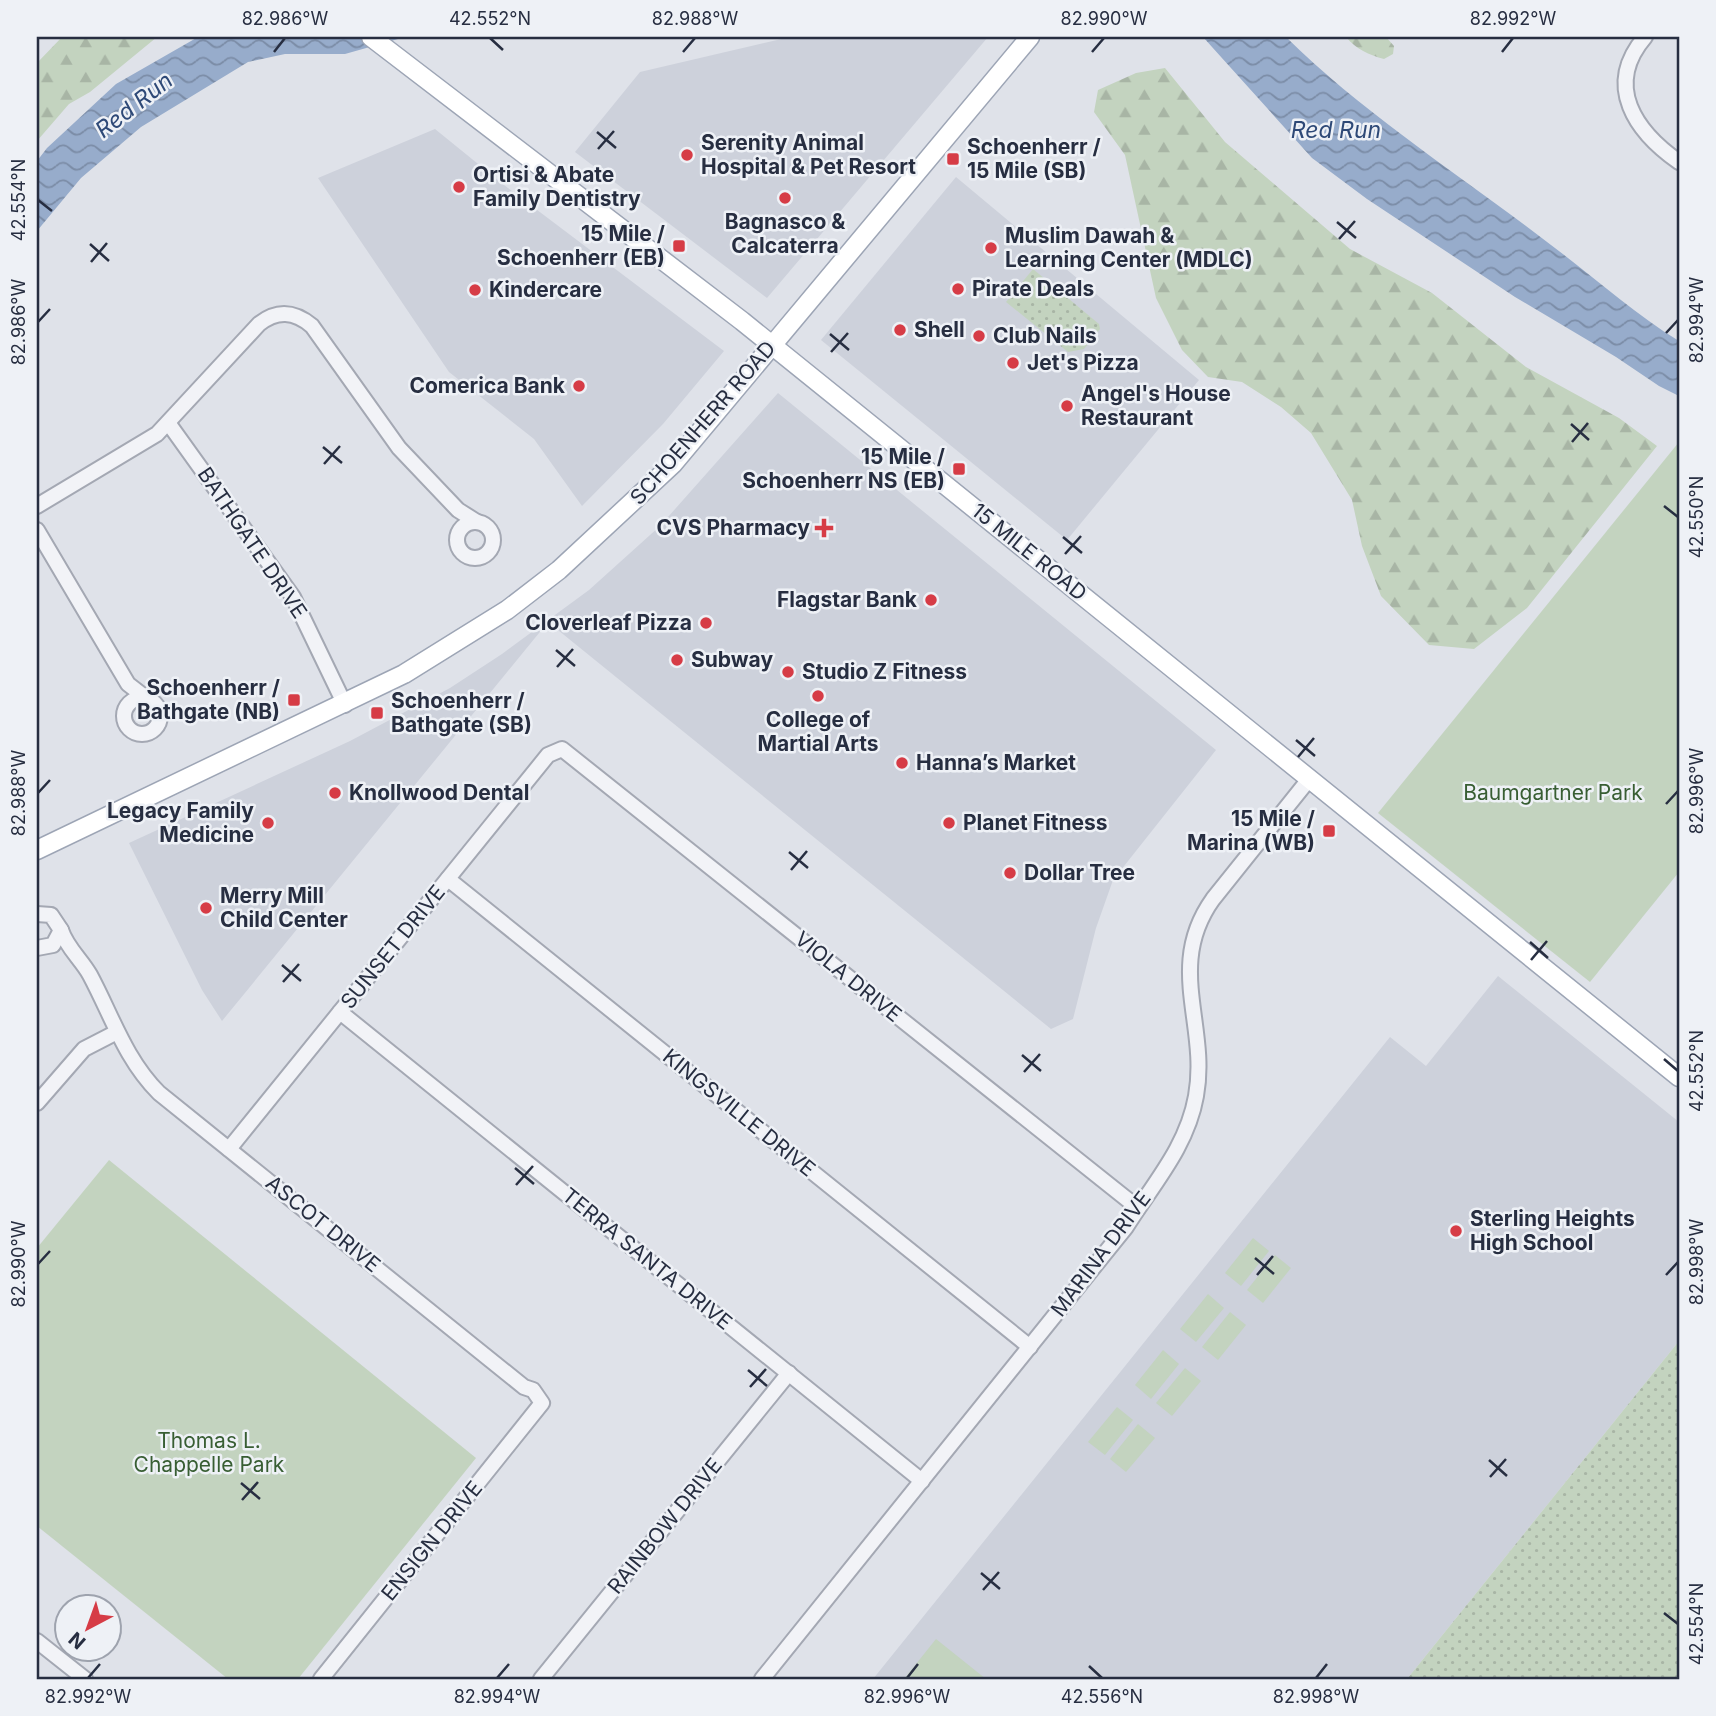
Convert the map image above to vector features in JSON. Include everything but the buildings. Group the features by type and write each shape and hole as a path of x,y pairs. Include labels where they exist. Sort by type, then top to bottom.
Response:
{"main road":[{"name":"15 MILE ROAD","path":"371,37 772,345 1679,1077"},
{"name":"SCHOENHERR ROAD","path":"37,850 345,705 404,674 472,633 559,570 662,476 1030,37"}],"street":[{"path":"1645,37 1628,72 1630,105 1643,132 1679,162"},
{"path":"37,506 157,434 259,324 278,313 290,313 312,326 399,448 458,510 492,533 492,545 485,555 474,558 463,554 457,544 458,510"},
{"name":"BATHGATE DRIVE","path":"169,424 293,597 345,705"},
{"path":"458,533 466,525 477,522"},
{"path":"37,530 128,684 156,705 160,716 151,732 139,734 129,729 124,718 128,684"},
{"path":"127,707 135,700 146,698"},
{"name":"SUNSET DRIVE","path":"229,1149 548,755 558,749"},
{"name":"VIOLA DRIVE","path":"558,749 570,754 1138,1208"},
{"name":"MARINA DRIVE","path":"762,1679 1030,1347 1138,1208 1177,1152 1191,1118 1197,1092 1197,1057 1188,972 1193,939 1200,918 1311,778"},
{"name":"KINGSVILLE DRIVE","path":"448,879 1030,1347"},
{"path":"37,914 51,915 61,930 53,945"},
{"name":"ASCOT DRIVE","path":"61,930 71,951 88,972 117,1032 144,1077 513,1378 533,1390 542,1403"},
{"path":"37,948 53,945 71,951"},
{"name":"TERRA SANTA DRIVE","path":"340,1012 922,1481"},
{"path":"37,1103 84,1049 117,1032"},
{"name":"RAINBOW DRIVE","path":"541,1679 789,1373"},
{"name":"ENSIGN DRIVE","path":"321,1679 542,1403"},
{"path":"37,1641 85,1679"}],"shaded area":[{"path":"790,37 988,37 767,298 575,152 640,72"},
{"path":"435,129 504,185 724,351 663,424 582,506 534,439 449,372 318,178"},
{"path":"956,177 1199,380 1067,540 821,340"},
{"path":"778,393 1216,750 1113,880 1096,928 1073,1019 1051,1029 548,622 222,1021 202,990 129,843 350,741 450,688 502,654 589,590 660,526"},
{"name":"Sterling Heights High School","path":"1498,976 1679,1122 1679,1341 1407,1679 873,1679 1390,1037 1426,1066"}],"green space":[{"path":"62,37 157,37 90,92 69,104 37,141 37,63"},
{"path":"1346,37 1386,37 1394,46 1393,54 1384,59 1373,56"},
{"path":"1165,68 1225,142 1350,249 1432,293 1526,367 1619,418 1657,446 1527,608 1474,649 1429,645 1381,596 1362,546 1352,500 1311,433 1281,407 1242,382 1208,377 1182,350 1156,298 1125,155 1094,112 1098,90 1136,73"},
{"path":"1033,269 1099,324 1100,329 1084,349 1068,352 1006,302"},
{"name":"Baumgartner Park","path":"1679,442 1679,872 1590,982 1378,813"},
{"name":"Thomas L. Chappelle Park","path":"109,1160 476,1458 298,1679 228,1679 37,1526 37,1248"},
{"path":"1253,1238 1269,1251 1241,1286 1225,1273"},
{"path":"1275,1255 1291,1268 1263,1303 1247,1290"},
{"path":"1208,1294 1224,1308 1196,1342 1180,1329"},
{"path":"1230,1312 1246,1325 1218,1360 1202,1347"},
{"path":"1679,1341 1679,1679 1407,1679"},
{"path":"1163,1350 1179,1364 1151,1399 1135,1385"},
{"path":"1185,1368 1201,1381 1172,1416 1156,1403"},
{"path":"1117,1407 1133,1420 1105,1455 1088,1442"},
{"path":"1138,1424 1155,1438 1126,1472 1110,1459"},
{"path":"936,1639 986,1679 904,1679"}],"water":[{"name":"Red Run","path":"198,37 405,37 345,54 285,54 248,62 141,127 81,178 37,231 37,161 47,148 116,84"},
{"name":"Red Run","path":"1203,37 1286,37 1382,119 1630,307 1679,341 1679,396 1515,297 1367,199 1312,158"}],"place":[{"name":"Serenity Animal Hospital & Pet Resort","path":"687,155"},
{"name":"Schoenherr / 15 Mile (SB)","path":"953,159"},
{"name":"Ortisi & Abate Family Dentistry","path":"459,187"},
{"name":"Bagnasco & Calcaterra","path":"785,198"},
{"name":"15 Mile / Schoenherr (EB)","path":"679,246"},
{"name":"Muslim Dawah & Learning Center (MDLC)","path":"991,248"},
{"name":"Pirate Deals","path":"958,289"},
{"name":"Kindercare","path":"475,290"},
{"name":"Shell","path":"900,330"},
{"name":"Club Nails","path":"979,336"},
{"name":"Jet's Pizza","path":"1013,363"},
{"name":"Comerica Bank","path":"579,386"},
{"name":"Angel's House Restaurant","path":"1067,406"},
{"name":"15 Mile / Schoenherr NS (EB)","path":"959,469"},
{"name":"CVS Pharmacy","path":"824,528"},
{"name":"Flagstar Bank","path":"931,600"},
{"name":"Cloverleaf Pizza","path":"706,623"},
{"name":"Subway","path":"677,660"},
{"name":"Studio Z Fitness","path":"788,672"},
{"name":"College of Martial Arts","path":"818,696"},
{"name":"Schoenherr / Bathgate (NB)","path":"294,700"},
{"name":"Schoenherr / Bathgate (SB)","path":"377,713"},
{"name":"Hanna’s Market","path":"902,763"},
{"name":"Knollwood Dental","path":"335,793"},
{"name":"Legacy Family Medicine","path":"268,823"},
{"name":"Planet Fitness","path":"949,823"},
{"name":"15 Mile / Marina (WB)","path":"1329,831"},
{"name":"Dollar Tree","path":"1010,873"},
{"name":"Merry Mill Child Center","path":"206,908"},
{"name":"Sterling Heights High School","path":"1456,1231"}]}
